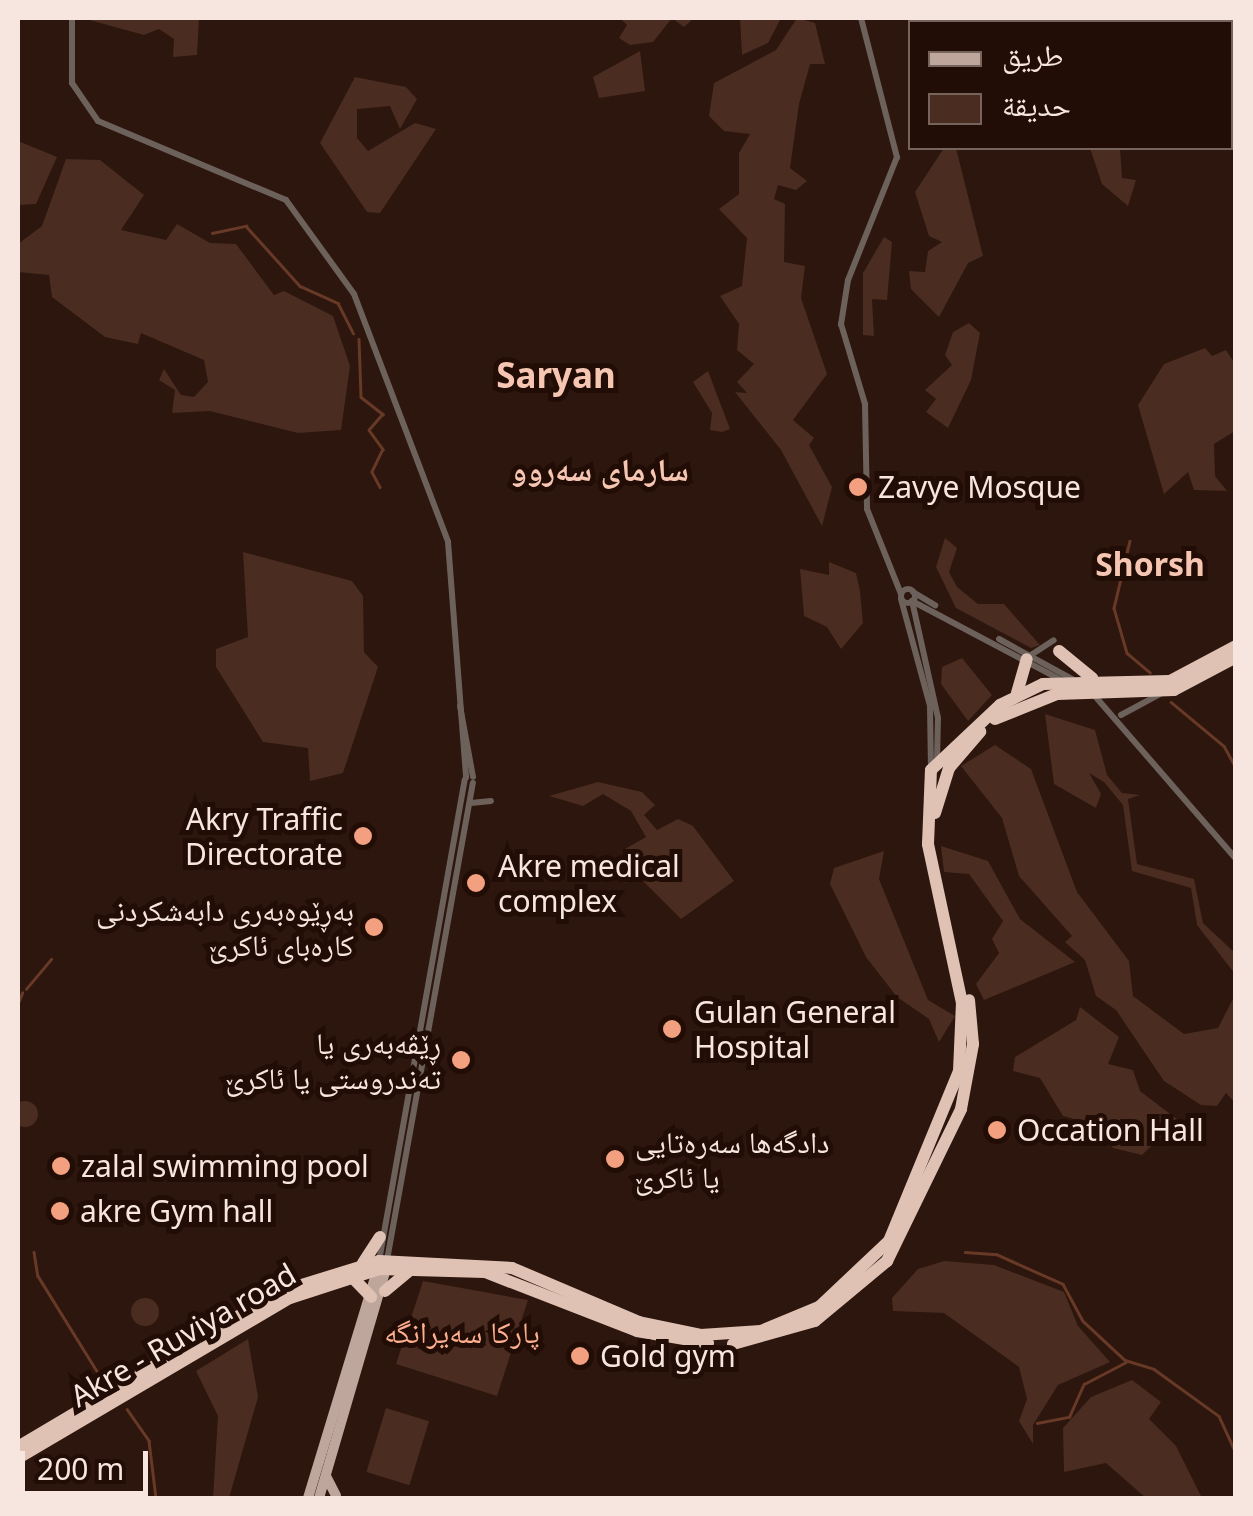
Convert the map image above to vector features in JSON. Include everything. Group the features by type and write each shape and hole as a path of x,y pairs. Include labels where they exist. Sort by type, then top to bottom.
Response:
{"highway":[{"path":"1056,646 1089,688"},
{"path":"938,767 1008,710 1089,688 1177,679 1236,646"},
{"path":"386,1263 499,1265 660,1328 741,1335 808,1314 857,1279 916,1198 948,1114 963,1030 928,844 938,767 958,741 1026,682 1028,658"},
{"path":"1008,700 1066,679 1089,688 1162,692 1236,658"},
{"path":"939,739 958,741"},
{"path":"386,1263 511,1278 653,1336 741,1344 804,1326 853,1295 888,1261 961,1109 973,1044 936,848 938,767"},
{"path":"383,1240 386,1263"},
{"path":"362,1264 383,1240"},
{"name":"Akre - Ruviya road","path":"18,1447 279,1292 362,1264 386,1263"},
{"name":"Akre - Ruviya road","path":"18,1458 209,1349 351,1276 386,1263"},
{"path":"386,1292 420,1268"},
{"path":"351,1276 372,1298"}],"main road":[{"path":"308,1498 386,1292 386,1263"},
{"path":"319,1498 372,1298 386,1263"},
{"path":"326,1476 336,1496"}],"street":[{"path":"72,18 72,83 98,121 286,200 354,294 448,542 458,695 472,803 383,1240"},
{"path":"861,18 897,157 848,280 841,324 864,404 868,509 892,571 907,595 939,739 938,767"},
{"path":"907,595 1089,688 1120,716 1166,788 1236,859"},
{"path":"907,595 938,767"},
{"path":"1028,658 1056,646"},
{"path":"1120,716 1127,704 1162,692"},
{"path":"383,1240 406,1095 469,779"},
{"path":"472,803 492,801"},
{"path":"406,1095 415,1097"}],"green space":[{"path":"82,18 199,18 197,55 173,57 174,39 159,29 144,35"},
{"path":"620,18 672,18 653,42 630,45 619,38 627,25"},
{"path":"672,18 694,18 684,27"},
{"path":"740,18 781,18 768,43 742,55"},
{"path":"797,18 815,23 825,64 810,64 799,104 790,168 807,181 796,190 778,185 774,199 785,204 784,262 805,266 801,298 827,374 793,420 814,438 809,445 832,487 822,526 781,450 735,392 747,393 737,382 754,364 737,350 739,324 720,296 742,286 747,238 719,209 739,194 739,153 750,134 724,131 709,116 714,83 776,50"},
{"path":"640,51 645,91 599,98 593,77"},
{"path":"355,77 406,87 417,99 400,129 390,106 357,109 357,138 368,151 415,123 436,129 380,213 367,212 320,143"},
{"path":"18,141 57,157 36,204 18,205"},
{"path":"943,150 956,150 983,256 968,263 939,317 911,289 909,271 925,272 928,251 942,242 929,236 915,192"},
{"path":"1091,150 1120,150 1122,178 1136,180 1128,206 1102,184"},
{"path":"66,159 100,160 144,195 121,230 166,240 177,224 210,243 236,244 274,295 284,291 333,316 350,366 341,430 298,433 210,411 172,413 175,390 159,380 164,369 181,395 194,397 208,382 204,360 141,333 138,344 105,337 52,297 49,275 18,272 18,244 42,226"},
{"path":"884,237 892,242 887,300 872,299 874,336 863,335 863,273"},
{"path":"969,323 980,333 971,380 948,428 926,412 936,399 925,390 952,365 945,355 953,332"},
{"path":"1205,348 1212,356 1226,350 1235,364 1235,431 1214,444 1215,476 1227,491 1194,490 1188,472 1164,494 1138,405 1164,364"},
{"path":"708,371 730,429 722,432 710,430 712,413 693,382"},
{"path":"945,538 957,548 949,572 957,587 978,604 1004,604 1040,645 1031,648 956,608 936,567"},
{"path":"243,552 352,581 363,596 364,652 378,667 343,773 310,781 308,748 263,742 216,667 216,649 248,637"},
{"path":"829,562 856,573 860,591 863,623 841,649 827,627 804,616 800,569 829,575"},
{"path":"962,658 992,695 968,721 941,684 942,667"},
{"path":"1045,714 1095,730 1107,775 1122,793 1140,795 1128,799 1137,864 1194,879 1203,923 1235,953 1235,974 1197,925 1191,888 1132,871 1123,805 1104,782 1089,773 1101,794 1096,808 1054,784"},
{"path":"995,745 1031,769 1077,892 1129,961 1133,996 1184,1034 1218,1028 1235,995 1235,1103 1226,1093 1217,1106 1201,1105 1164,1081 1116,1010 1096,996 1085,960 1065,942 1072,936 1019,876 1002,818 961,766"},
{"path":"598,782 642,792 655,805 644,815 657,830 678,819 693,826 734,881 681,919 638,876 625,883 625,849 646,837 631,811 603,794 583,806 549,796"},
{"path":"941,846 988,861 1020,919 1075,962 984,1000 976,984 999,953 992,939 1003,921 969,874 944,872"},
{"path":"884,851 879,879 928,1000 955,1016 939,1042 929,1019 897,997 866,957 830,884 834,868"},
{"path":"1080,1007 1119,1037 1108,1064 1133,1070 1140,1091 1178,1120 1142,1155 1113,1148 1096,1125 1063,1116 1040,1078 1013,1071 1015,1057 1076,1020"},
{"path":"25,1101 34,1105 38,1114 34,1123 25,1127 16,1123 12,1114 16,1105"},
{"path":"944,1261 994,1265 1064,1292 1078,1326 1110,1362 1058,1385 1033,1425 1033,1444 1019,1421 1027,1399 1019,1367 944,1313 893,1311 892,1298 918,1269"},
{"name":"پارکا سەیرانگه","path":"423,1281 528,1300 497,1396 396,1364"},
{"path":"145,1298 155,1302 159,1312 155,1322 145,1326 135,1322 131,1312 135,1302"},
{"path":"248,1339 258,1397 229,1498 213,1498 218,1416 196,1371"},
{"path":"1132,1380 1161,1402 1149,1419 1176,1446 1202,1498 1146,1498 1106,1463 1064,1472 1063,1428 1091,1397"},
{"path":"386,1408 429,1421 409,1485 366,1472"}],"waterway":[{"path":"212,233 246,226 300,286 338,303 353,333"},
{"path":"359,339 361,397 383,414 369,430 383,449 372,472 380,487"},
{"path":"1130,541 1114,608 1127,653 1150,672"},
{"path":"1171,702 1224,746 1236,768"},
{"path":"26,989 51,959"},
{"path":"18,1003 22,993"},
{"path":"34,1252 38,1276 105,1384"},
{"path":"965,1252 996,1254 1063,1284 1083,1321 1125,1360 1154,1369 1219,1416 1236,1453"},
{"path":"1037,1423 1069,1417 1084,1384 1126,1362"},
{"path":"127,1409 149,1441 156,1498"}],"place":[{"name":"Zavye Mosque","path":"858,487"},
{"name":"Akry Traffic Directorate","path":"363,836"},
{"name":"Akre medical complex","path":"476,883"},
{"name":"بەڕێوەبەری دابەشکردنی کارەبای ئاکرێ","path":"374,927"},
{"name":"Gulan General Hospital","path":"672,1029"},
{"name":"ڕێڤەبەری یا تەندروستی یا ئاکرێ","path":"461,1060"},
{"name":"Occation Hall","path":"997,1130"},
{"name":"دادگەها سەرەتایی یا ئاکرێ","path":"615,1159"},
{"name":"zalal swimming pool","path":"61,1166"},
{"name":"akre Gym hall","path":"60,1211"},
{"name":"Gold gym","path":"580,1356"}],"district":[{"name":"Saryan","path":"556,375"},
{"name":"سارمای سەروو","path":"600,469"},
{"name":"Shorsh","path":"1150,564"}]}
